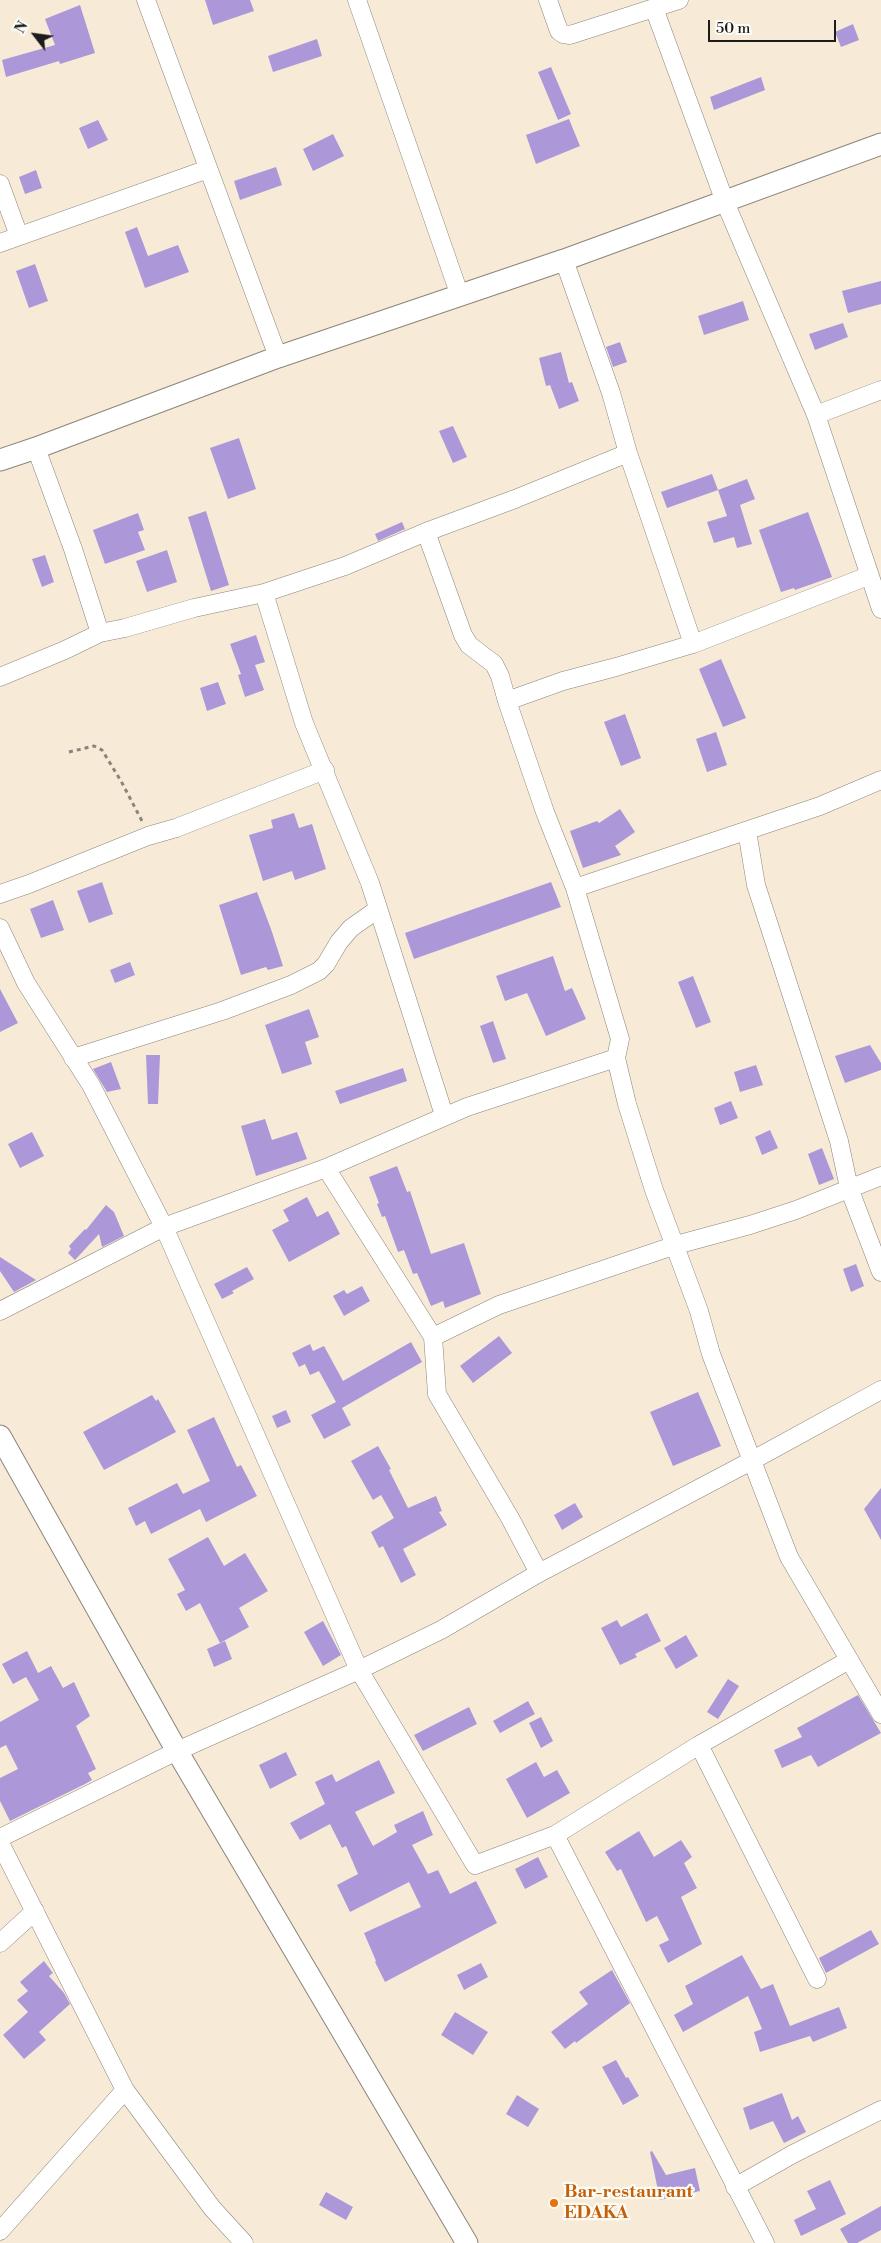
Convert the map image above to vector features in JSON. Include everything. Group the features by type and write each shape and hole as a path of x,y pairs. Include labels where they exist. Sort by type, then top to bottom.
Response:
{"street":[{"path":"146,0 278,357"},
{"path":"357,0 460,296"},
{"path":"548,0 559,31 570,35 679,0"},
{"path":"654,8 725,202 816,415 868,576 881,610"},
{"path":"0,460 278,357 564,260 881,144"},
{"path":"0,243 208,168"},
{"path":"0,184 20,236"},
{"path":"564,260 611,393 628,453 693,644"},
{"path":"816,415 881,390"},
{"path":"36,448 74,549 100,633"},
{"path":"0,677 66,650 100,633 125,628 194,608 264,593 345,566 426,532 515,499 628,453"},
{"path":"426,532 464,635 470,645 494,664 500,676 542,804 575,888 620,1039 616,1058 654,1190 699,1311 711,1354 789,1557 881,1714"},
{"path":"507,701 568,679 693,644 868,576"},
{"path":"264,593 304,724 325,770 370,883 444,1115"},
{"path":"0,894 325,770"},
{"path":"575,888 820,806 881,780"},
{"path":"747,831 756,885 839,1141 848,1188 881,1272"},
{"path":"73,1058 238,1006 291,985 319,971 326,964 339,942 352,928 378,909"},
{"path":"0,928 26,983 90,1085 164,1227 359,1670 476,1865 555,1835 699,1745 849,1660"},
{"path":"0,1311 164,1227 326,1168 444,1115 616,1058"},
{"path":"326,1168 433,1337 437,1394 510,1518 539,1573"},
{"path":"433,1337 499,1304 676,1245 750,1226 881,1176"},
{"path":"0,1838 177,1751 359,1670 441,1630 539,1573 881,1390"},
{"path":"0,1436 177,1751 467,2243"},
{"path":"699,1745 817,1979"},
{"path":"555,1835 765,2243"},
{"path":"0,1843 125,2090 212,2208 244,2243"},
{"path":"0,1943 35,1911"},
{"path":"0,2231 125,2090"},
{"path":"735,2186 793,2154 881,2110"}],"path":[{"path":"69,752 94,746 102,750 122,781 148,836"}],"building":[{"path":"205,0 250,0 254,11 213,25"},
{"path":"80,5 95,53 60,64 59,61 6,77 2,60 55,45 45,19"},
{"path":"853,24 859,40 841,47 835,32"},
{"path":"317,39 322,56 273,72 268,56"},
{"path":"551,67 571,114 558,120 538,72"},
{"path":"761,77 765,90 714,110 710,97"},
{"path":"569,119 580,146 536,164 526,135"},
{"path":"98,120 108,140 88,149 79,128"},
{"path":"333,134 344,156 313,171 303,149"},
{"path":"276,167 282,185 240,200 234,181"},
{"path":"36,170 42,188 25,194 19,177"},
{"path":"137,227 148,256 178,245 189,272 145,288 125,232"},
{"path":"35,264 48,301 29,308 16,271"},
{"path":"881,281 881,304 848,313 842,291"},
{"path":"743,301 749,320 704,335 698,316"},
{"path":"843,323 848,337 815,350 809,334"},
{"path":"620,342 627,362 613,367 606,347"},
{"path":"561,352 569,383 572,382 579,401 559,409 550,385 546,386 539,358"},
{"path":"453,426 467,457 453,463 439,431"},
{"path":"239,438 256,489 228,499 210,448"},
{"path":"712,474 718,490 667,508 661,492"},
{"path":"747,479 755,499 740,505 752,544 737,548 734,537 714,543 707,522 727,516 718,490"},
{"path":"206,511 229,585 211,591 188,517"},
{"path":"808,512 832,577 795,590 794,588 781,592 759,530"},
{"path":"138,513 144,530 138,532 145,550 105,564 93,530"},
{"path":"402,522 405,529 378,541 375,534"},
{"path":"167,550 177,582 147,592 136,561"},
{"path":"45,555 54,582 42,587 32,559"},
{"path":"256,635 265,662 255,665 264,690 245,697 238,675 241,674 230,644"},
{"path":"721,659 746,718 723,727 699,669"},
{"path":"218,682 226,704 207,711 200,688"},
{"path":"625,714 641,758 621,766 604,722"},
{"path":"716,732 727,765 707,772 696,739"},
{"path":"620,809 635,832 615,846 621,855 583,868 570,831 597,821 599,823"},
{"path":"294,813 299,828 312,824 326,869 295,880 292,871 263,881 249,835 273,828 271,820"},
{"path":"102,882 113,914 89,923 77,891"},
{"path":"551,882 561,907 414,959 405,933"},
{"path":"257,892 283,966 268,970 266,967 241,975 219,905"},
{"path":"53,900 64,930 41,938 30,909"},
{"path":"553,956 565,991 572,988 586,1019 546,1036 527,993 505,1001 496,976"},
{"path":"130,962 135,975 115,983 110,970"},
{"path":"693,976 711,1022 696,1028 678,982"},
{"path":"0,989 18,1023 0,1032"},
{"path":"309,1009 319,1037 305,1042 312,1064 282,1074 265,1025"},
{"path":"493,1021 506,1059 493,1063 480,1026"},
{"path":"870,1045 881,1063 881,1070 845,1083 835,1056"},
{"path":"146,1055 160,1055 158,1104 148,1104"},
{"path":"111,1062 121,1089 107,1092 93,1069"},
{"path":"756,1065 763,1085 740,1092 734,1072"},
{"path":"403,1068 407,1081 340,1104 335,1091"},
{"path":"731,1101 738,1118 720,1125 714,1108"},
{"path":"265,1119 272,1140 297,1132 307,1159 256,1176 241,1126"},
{"path":"770,1130 778,1148 762,1155 755,1137"},
{"path":"32,1132 44,1156 20,1168 8,1144"},
{"path":"822,1148 834,1179 819,1185 808,1154"},
{"path":"397,1166 407,1192 410,1191 431,1254 464,1243 481,1294 445,1308 443,1301 431,1306 417,1273 413,1274 404,1250 398,1252 385,1216 382,1217 369,1177"},
{"path":"307,1197 317,1217 328,1211 340,1234 289,1262 272,1230 289,1221 283,1210"},
{"path":"106,1205 114,1212 124,1236 102,1247 99,1234 75,1260 68,1253 71,1249 69,1246 86,1230"},
{"path":"0,1257 36,1280 14,1292 0,1271"},
{"path":"856,1264 864,1286 851,1292 843,1269"},
{"path":"247,1267 254,1279 222,1299 214,1284"},
{"path":"362,1286 370,1301 344,1316 333,1296 344,1290 347,1294"},
{"path":"499,1336 512,1353 473,1383 460,1366"},
{"path":"411,1342 422,1362 342,1408 351,1425 324,1439 311,1415 336,1402 319,1371 310,1375 305,1364 299,1367 292,1353 310,1344 313,1351 324,1346 343,1381"},
{"path":"698,1392 721,1446 673,1466 650,1412"},
{"path":"152,1395 156,1401 158,1399 176,1432 104,1470 83,1432"},
{"path":"286,1410 291,1422 277,1428 272,1416"},
{"path":"214,1417 237,1467 241,1465 257,1496 206,1522 200,1509 151,1534 145,1521 136,1526 128,1508 177,1483 183,1494 210,1481 187,1430"},
{"path":"378,1446 391,1469 389,1470 408,1508 436,1496 442,1511 439,1512 447,1525 403,1549 416,1575 401,1583 383,1546 379,1548 371,1532 394,1518 381,1495 373,1500 351,1461"},
{"path":"881,1488 881,1540 864,1509"},
{"path":"575,1503 583,1517 562,1530 554,1515"},
{"path":"208,1537 224,1566 245,1553 268,1591 239,1608 249,1627 220,1643 200,1603 186,1611 177,1594 185,1590 168,1559"},
{"path":"647,1613 661,1641 635,1654 637,1657 620,1665 601,1628 617,1620 621,1627"},
{"path":"323,1621 341,1655 323,1666 304,1632"},
{"path":"686,1635 698,1656 676,1669 664,1648"},
{"path":"225,1641 232,1659 214,1667 207,1649"},
{"path":"27,1651 38,1673 51,1666 63,1688 74,1682 90,1716 76,1726 96,1769 88,1773 92,1780 10,1821 0,1801 0,1778 18,1769 6,1745 0,1748 0,1722 39,1700 26,1677 13,1684 2,1664"},
{"path":"728,1679 739,1686 718,1719 707,1712"},
{"path":"858,1695 881,1733 818,1767 811,1755 782,1768 774,1750 802,1737 797,1728"},
{"path":"528,1701 535,1714 500,1733 493,1721"},
{"path":"469,1707 477,1724 423,1751 414,1735"},
{"path":"541,1717 553,1741 541,1748 529,1723"},
{"path":"286,1752 297,1775 270,1789 259,1765"},
{"path":"379,1760 395,1793 355,1812 373,1846 397,1832 394,1825 423,1811 433,1835 412,1845 428,1874 438,1870 450,1894 476,1881 497,1923 385,1982 364,1933 421,1907 409,1882 350,1912 337,1885 358,1874 346,1846 342,1848 330,1824 300,1840 290,1823 325,1804 315,1782 332,1774 336,1782"},
{"path":"536,1762 544,1777 557,1770 570,1793 527,1818 506,1779"},
{"path":"639,1831 654,1857 681,1840 692,1857 684,1863 697,1888 681,1897 702,1944 668,1963 659,1945 669,1940 657,1916 646,1922 621,1869 617,1871 605,1852"},
{"path":"538,1857 548,1877 525,1889 515,1869"},
{"path":"871,1930 879,1944 826,1973 819,1958"},
{"path":"742,1955 761,1989 773,1984 790,2026 839,2007 847,2028 813,2042 810,2036 760,2052 754,2032 762,2029 748,1996 683,2032 674,2015 693,2004 685,1986"},
{"path":"44,1961 53,1973 49,1976 64,1993 70,2004 39,2032 46,2040 24,2059 3,2035 28,2012 17,2000 28,1991 20,1982"},
{"path":"481,1963 488,1977 464,1990 457,1975"},
{"path":"612,1970 630,2003 565,2049 551,2032 588,2004 579,1992"},
{"path":"455,2012 488,2032 473,2055 441,2035"},
{"path":"616,2060 639,2096 623,2105 602,2067"},
{"path":"782,2093 792,2120 798,2116 806,2132 784,2143 773,2121 750,2130 743,2108"},
{"path":"517,2095 539,2109 528,2127 506,2114"},
{"path":"652,2151 666,2175 695,2168 700,2191 660,2200 650,2152"},
{"path":"830,2180 846,2214 801,2236 794,2220 816,2209 807,2191"},
{"path":"326,2192 353,2207 346,2220 319,2205"},
{"path":"881,2206 881,2230 857,2243 848,2243 840,2229"}],"place":[{"name":"Bar-restaurant EDAKA","path":"554,2203"}]}
